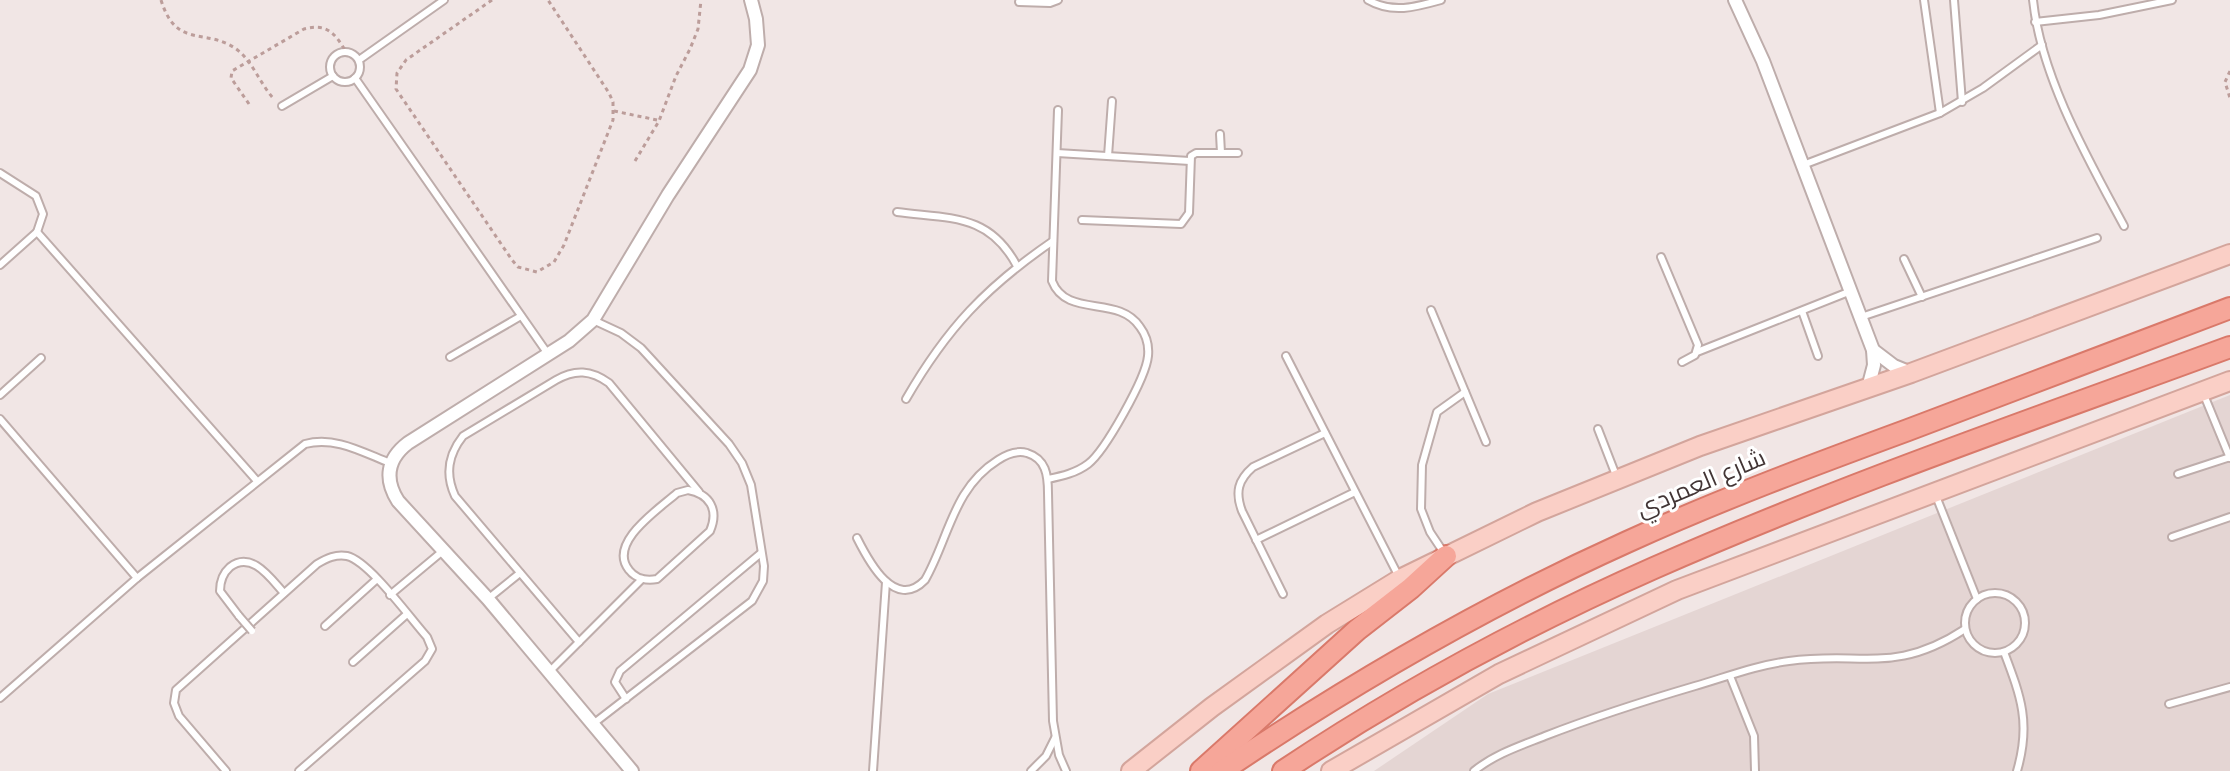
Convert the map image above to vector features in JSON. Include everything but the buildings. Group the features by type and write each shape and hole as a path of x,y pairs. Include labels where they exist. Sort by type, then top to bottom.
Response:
{"main road":[{"name":"شارع العمردي","path":"1222,771 1425,643 1626,542 1782,477 2230,308"},
{"path":"1283,771 1449,670 1517,633 1651,569 1788,511 2230,347"},
{"path":"1201,771 1357,630 1446,556"}],"street":[{"path":"632,771 488,599 398,501 388,476 390,463 397,451 408,443 569,341 593,320 668,195 750,70 758,45 751,0"},
{"path":"1735,0 1763,61 1873,350 1874,365 1868,388"},
{"path":"1131,771 1289,651 1400,579 1537,512 1617,478 2230,254"},
{"path":"1873,350 1894,366 1911,373"},
{"path":"1331,771 1453,699 1617,616 1738,566 2230,381"}],"lane":[{"path":"359,60 444,0"},
{"path":"1019,2 1050,3 1058,0"},
{"path":"1368,0 1377,5 1401,9 1441,0"},
{"path":"1924,0 1940,113"},
{"path":"1954,0 1962,102"},
{"path":"2033,0 2042,45 2076,132 2124,226"},
{"path":"2035,22 2099,15 2172,0"},
{"path":"1803,165 1962,102 2042,45"},
{"path":"346,52 359,60 360,69 355,78 346,82 333,76 330,67 333,57 346,52"},
{"path":"282,106 333,76"},
{"path":"355,78 548,354"},
{"path":"1108,156 1112,101"},
{"path":"1048,479 1068,475 1086,466 1102,452 1148,358 1147,342 1141,327 1130,316 1116,309 1065,300 1056,292 1052,281 1058,110"},
{"path":"1220,134 1221,153"},
{"path":"1057,153 1190,161"},
{"path":"1082,220 1181,224 1189,213 1191,156 1196,153 1238,153"},
{"path":"0,173 36,196 41,204 42,224 0,265"},
{"path":"897,212 980,225 1008,249 1017,266"},
{"path":"37,232 257,481"},
{"path":"1861,317 2097,238"},
{"path":"906,399 928,361 954,326 984,294 1053,241"},
{"path":"1661,257 1698,345 1697,352"},
{"path":"1904,259 1922,297"},
{"path":"1682,362 1697,352 1851,291"},
{"path":"1431,310 1486,442"},
{"path":"1802,311 1818,356"},
{"path":"450,357 521,316"},
{"path":"593,320 621,333 641,348 736,453 751,485 764,566 763,581 752,601 593,724"},
{"path":"1286,356 1400,579"},
{"path":"0,395 41,358"},
{"path":"579,642 455,496 450,484 450,458 463,436 566,374 589,373 609,383 714,509 715,520 710,531 664,575 657,579 642,579 629,571 623,557 625,542 677,493 688,490 699,492"},
{"path":"1446,556 1424,521 1419,484 1425,447 1437,412 1465,392"},
{"path":"2178,474 2230,458 2202,392"},
{"path":"0,419 137,578"},
{"path":"1598,429 1617,478"},
{"path":"1283,594 1238,499 1238,487 1243,475 1253,467 1325,433"},
{"path":"0,698 137,578 305,444 319,440 334,441 390,463"},
{"path":"857,538 864,553 886,582 906,592 925,580 962,496 990,465 1007,454 1021,451 1034,455 1044,465 1048,479 1051,688 1055,738 1066,771"},
{"path":"1256,540 1355,492"},
{"path":"1935,492 1977,599"},
{"path":"2172,537 2230,517"},
{"path":"390,595 444,550"},
{"path":"626,699 615,682 620,671 761,553"},
{"path":"226,771 179,716 174,703 176,690 317,564 337,556 358,560 431,643 430,655 299,771"},
{"path":"254,634 220,591 223,575 235,564 243,562 259,566 284,593"},
{"path":"488,599 520,573"},
{"path":"325,626 377,579"},
{"path":"550,671 642,579"},
{"path":"873,771 886,582"},
{"path":"1988,594 2003,594 2017,603 2024,627 2012,648 1988,653 1973,644 1965,629 1966,613 1977,599 1988,594"},
{"path":"353,662 407,614"},
{"path":"1474,771 1498,754 1605,713 1730,676 1792,660 1898,658 1933,648 1965,629"},
{"path":"2004,652 2023,707 2024,739 2017,771"},
{"path":"1730,676 1754,736 1755,771"},
{"path":"2169,704 2230,687"},
{"path":"1031,771 1046,756 1055,738"}],"path":[{"path":"161,0 170,19 183,34 220,40 233,47 282,106"},
{"path":"492,0 406,60 400,66 395,81 400,97 518,267 527,272 547,269 554,262 614,111 613,102 604,86 548,0"},
{"path":"635,161 659,121 698,29 701,0"},
{"path":"249,104 231,74 304,29 315,26 326,28 335,34 346,52"},
{"path":"2230,71 2225,82 2230,98"},
{"path":"614,111 659,121"}],"shaded area":[{"path":"2230,395 2230,771 1374,771 1488,694"}]}
